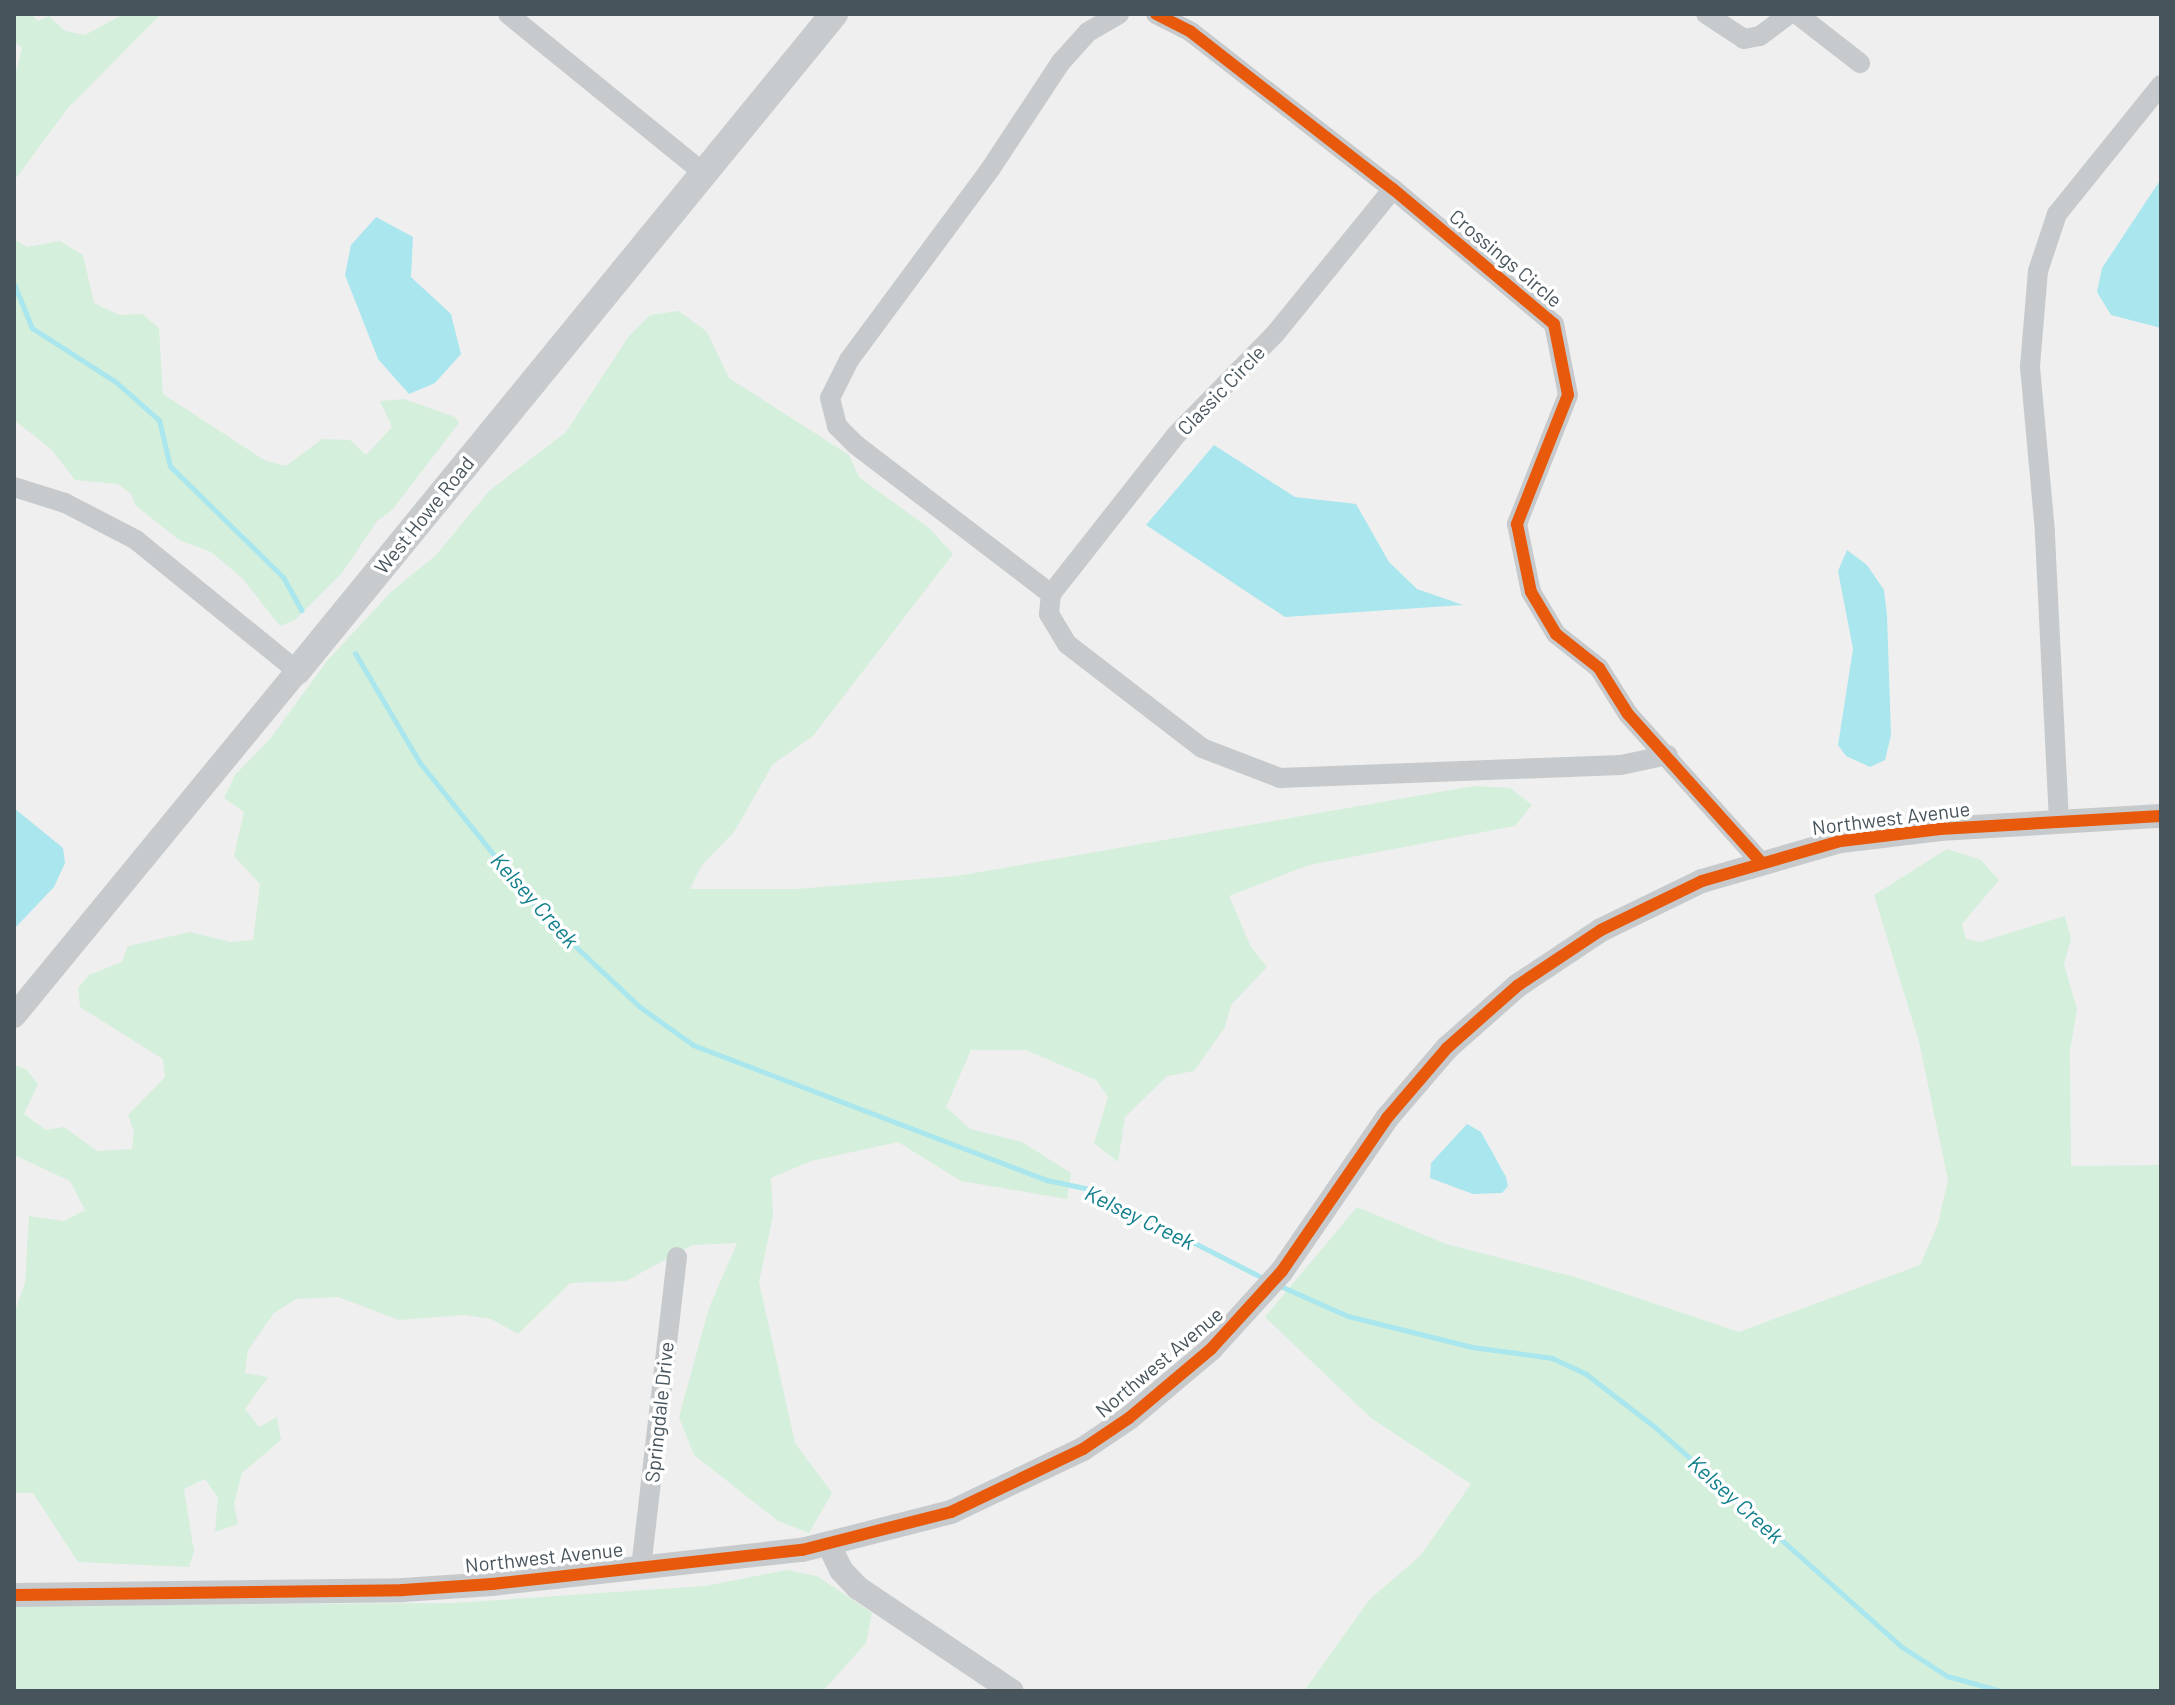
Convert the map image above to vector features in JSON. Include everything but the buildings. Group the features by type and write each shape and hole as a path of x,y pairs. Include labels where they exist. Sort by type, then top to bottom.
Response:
{"main road":[{"name":"West Howe Road","path":"297,671 834,14"}],"street":[{"path":"508,14 705,174"},
{"path":"1119,14 1088,32 1061,62 989,171 849,360 830,398 837,426 856,445 1051,594 1049,614 1067,644 1202,748 1280,778 1621,765 1668,755"},
{"name":"Crossings Circle","path":"1156,14 1191,32 1393,189 1554,324 1568,395 1517,524 1531,592 1556,634 1599,668 1628,714 1760,861"},
{"path":"1706,14 1744,39 1760,36 1789,14"},
{"path":"1797,14 1860,63"},
{"path":"2059,822 2045,532 2030,366 2038,271 2057,214 2161,85"},
{"name":"Classic Circle","path":"1051,594 1177,434 1275,334 1393,189"},
{"path":"14,487 77,509 136,540 200,587 297,671"},
{"name":"West Howe Road","path":"14,1016 297,671"},
{"name":"Northwest Avenue","path":"14,1595 403,1590 641,1568 829,1545 951,1512 1083,1449 1181,1375 1275,1279 1388,1116 1486,1012 1601,930 1661,899 1760,861 1885,834 2161,816"},
{"name":"Springdale Drive","path":"641,1568 677,1257"},
{"path":"829,1545 841,1570 858,1588 1012,1691"}],"green space":[{"path":"14,14 31,14 38,21 49,16 65,31 85,35 124,14 161,14 68,108 14,181 14,80 22,48 14,41"},
{"path":"14,239 27,247 60,241 83,255 94,303 119,315 142,314 159,328 163,394 264,460 286,466 322,439 350,440 366,455 392,427 380,401 404,399 455,417 459,423 392,510 377,521 342,573 295,620 280,626 243,579 211,552 179,540 135,505 131,494 118,484 75,480 51,449 14,420"},
{"path":"679,311 707,332 729,378 849,455 859,477 930,529 953,554 813,736 773,764 734,832 702,865 690,889 796,889 957,876 1474,786 1510,788 1532,805 1515,826 1309,865 1229,896 1251,947 1267,967 1231,1005 1225,1027 1194,1071 1167,1076 1125,1117 1118,1162 1094,1143 1108,1097 1096,1080 1026,1050 971,1050 946,1107 970,1129 1022,1142 1071,1173 1067,1199 961,1181 898,1142 811,1161 771,1178 773,1216 759,1282 795,1443 832,1493 809,1533 778,1521 694,1455 679,1417 709,1308 737,1243 692,1245 626,1281 570,1283 518,1334 491,1319 464,1315 399,1320 338,1297 296,1299 274,1313 248,1350 245,1373 268,1377 245,1409 259,1427 277,1417 281,1440 242,1473 234,1504 238,1524 215,1532 218,1498 205,1479 184,1489 194,1552 189,1567 78,1562 33,1493 14,1493 14,1314 25,1283 29,1216 64,1221 85,1210 70,1181 14,1155 14,1065 26,1069 38,1084 24,1114 46,1130 64,1127 97,1151 132,1149 134,1132 128,1115 165,1077 163,1059 80,1007 78,988 89,975 122,962 128,946 190,932 231,942 253,940 260,884 234,856 244,812 224,798 235,775 270,739 327,661 392,591 436,555 489,491 566,432 629,336 650,315"},
{"path":"1947,849 1981,860 1999,880 1962,924 1966,939 1980,942 2065,916 2071,939 2064,964 2077,1009 2070,1051 2071,1166 2161,1165 2161,1691 1304,1691 1369,1600 1420,1556 1471,1484 1371,1418 1265,1317 1357,1207 1446,1244 1575,1277 1739,1332 1920,1265 1938,1224 1948,1180 1919,1042 1874,895"},
{"path":"787,1570 817,1576 872,1613 866,1643 823,1691 14,1691 14,1606 453,1603 705,1586"}],"water":[{"path":"2161,179 2161,328 2111,315 2097,292 2102,268"},
{"path":"376,217 413,237 411,277 451,314 461,354 435,383 409,394 378,359 345,275 351,245"},
{"path":"1214,445 1295,497 1356,504 1389,562 1417,589 1463,605 1285,617 1146,525"},
{"path":"1847,550 1867,565 1884,590 1887,615 1891,735 1885,760 1870,767 1846,756 1838,745 1853,649 1838,571"},
{"path":"14,808 63,848 65,863 54,887 14,929"},
{"path":"1467,1124 1481,1132 1506,1177 1508,1186 1502,1193 1473,1194 1430,1178 1431,1163"}],"waterway":[{"name":"Kelsey Creek","path":"14,284 32,328 116,382 159,420 170,466 283,577 301,610"},
{"name":"Kelsey Creek","path":"355,653 420,763 543,916 640,1007 693,1045 1047,1180 1089,1189 1265,1279"},
{"name":"Kelsey Creek","path":"1278,1285 1348,1316 1472,1347 1552,1358 1586,1374 1656,1428 1902,1647 1947,1676 2001,1691"}],"cycle path":[{"path":"1156,14 1191,32 1393,189 1554,324 1568,395 1517,524 1531,592 1556,634 1599,668 1628,714 1760,861"},
{"path":"14,1595 403,1590 492,1584 802,1550 951,1512 1083,1449 1129,1418 1211,1349 1282,1271 1387,1118 1447,1048 1517,986 1601,930 1702,881 1841,841 1940,829 2161,816"}]}
